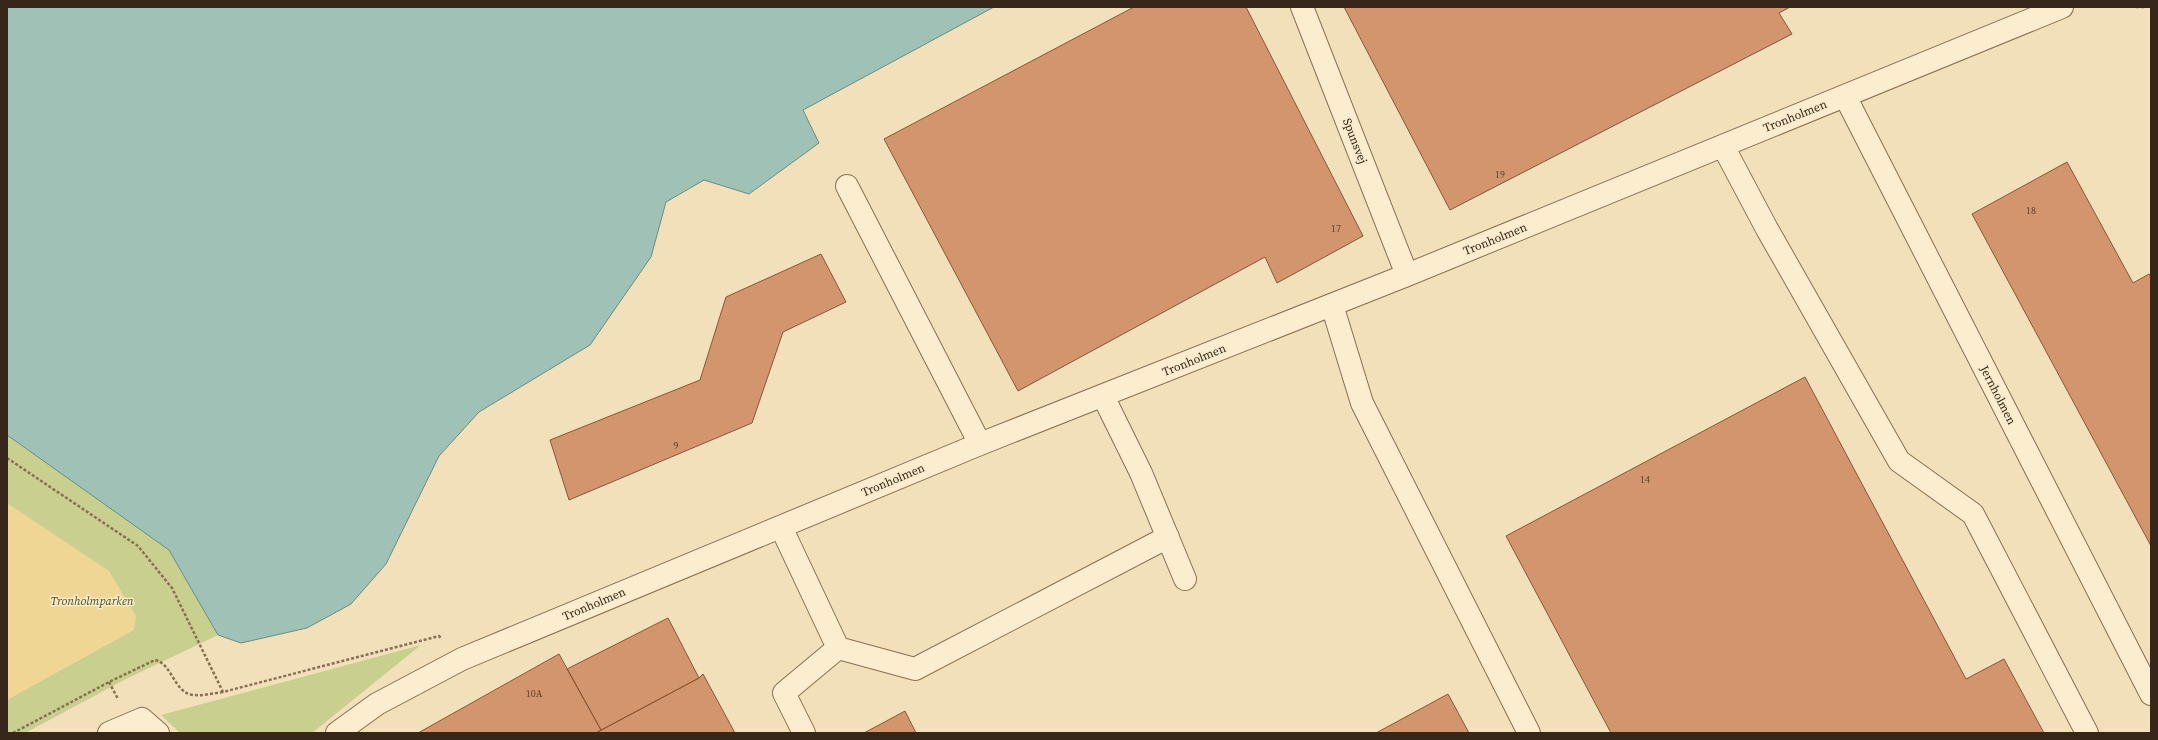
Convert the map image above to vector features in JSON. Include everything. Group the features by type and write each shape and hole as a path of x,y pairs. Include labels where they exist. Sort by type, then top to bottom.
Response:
{"street":[{"name":"Spunsvej","path":"1302,7 1407,275"},
{"name":"Tronholmen","path":"337,733 377,704 462,659 980,444 1407,275 2062,7"},
{"name":"Jernholmen","path":"1845,96 2151,694"},
{"path":"1723,146 1766,229 1899,460 1973,514 2087,733"},
{"path":"847,186 980,444"},
{"path":"1332,305 1362,403 1529,733"},
{"path":"1103,396 1141,473 1185,579"},
{"path":"781,527 838,648 915,669 1168,537"},
{"path":"804,733 784,693 838,648"},
{"path":"110,733 142,719 158,733"}],"path":[{"path":"2136,7 2146,7"},
{"path":"7,458 138,546 172,588 223,692"},
{"path":"13,733 116,678 155,660 160,661 185,693 193,695 223,692 440,636 462,659"}],"green space":[{"name":"Tronholmparken","path":"7,435 169,550 218,635 126,679 25,733 7,733"},
{"path":"421,645 312,733 180,733 161,715"}],"sand":[{"path":"7,503 109,571 136,616 134,630 7,700"}],"water":[{"path":"7,7 994,7 803,110 819,143 749,194 704,180 666,202 651,257 590,345 479,412 439,456 386,564 351,604 307,628 241,643 218,635 169,550 7,435"}],"building":[{"path":"1134,7 1246,7 1363,236 1277,283 1265,257 1018,391 884,139"},
{"path":"1344,7 1790,7 1779,13 1792,34 1450,210"},
{"path":"2067,162 2133,283 2149,274 2151,277 2151,546 1972,214"},
{"path":"821,254 846,302 783,332 752,423 569,500 550,440 700,380 726,297"},
{"path":"1805,377 1966,679 2004,659 2044,733 1611,733 1506,536"},
{"path":"668,618 699,678 601,730 567,669"},
{"path":"559,654 601,730 596,733 418,733"},
{"path":"703,674 735,733 596,733 699,678"},
{"path":"1448,694 1469,733 1376,733"},
{"path":"905,711 916,733 864,733"}]}
